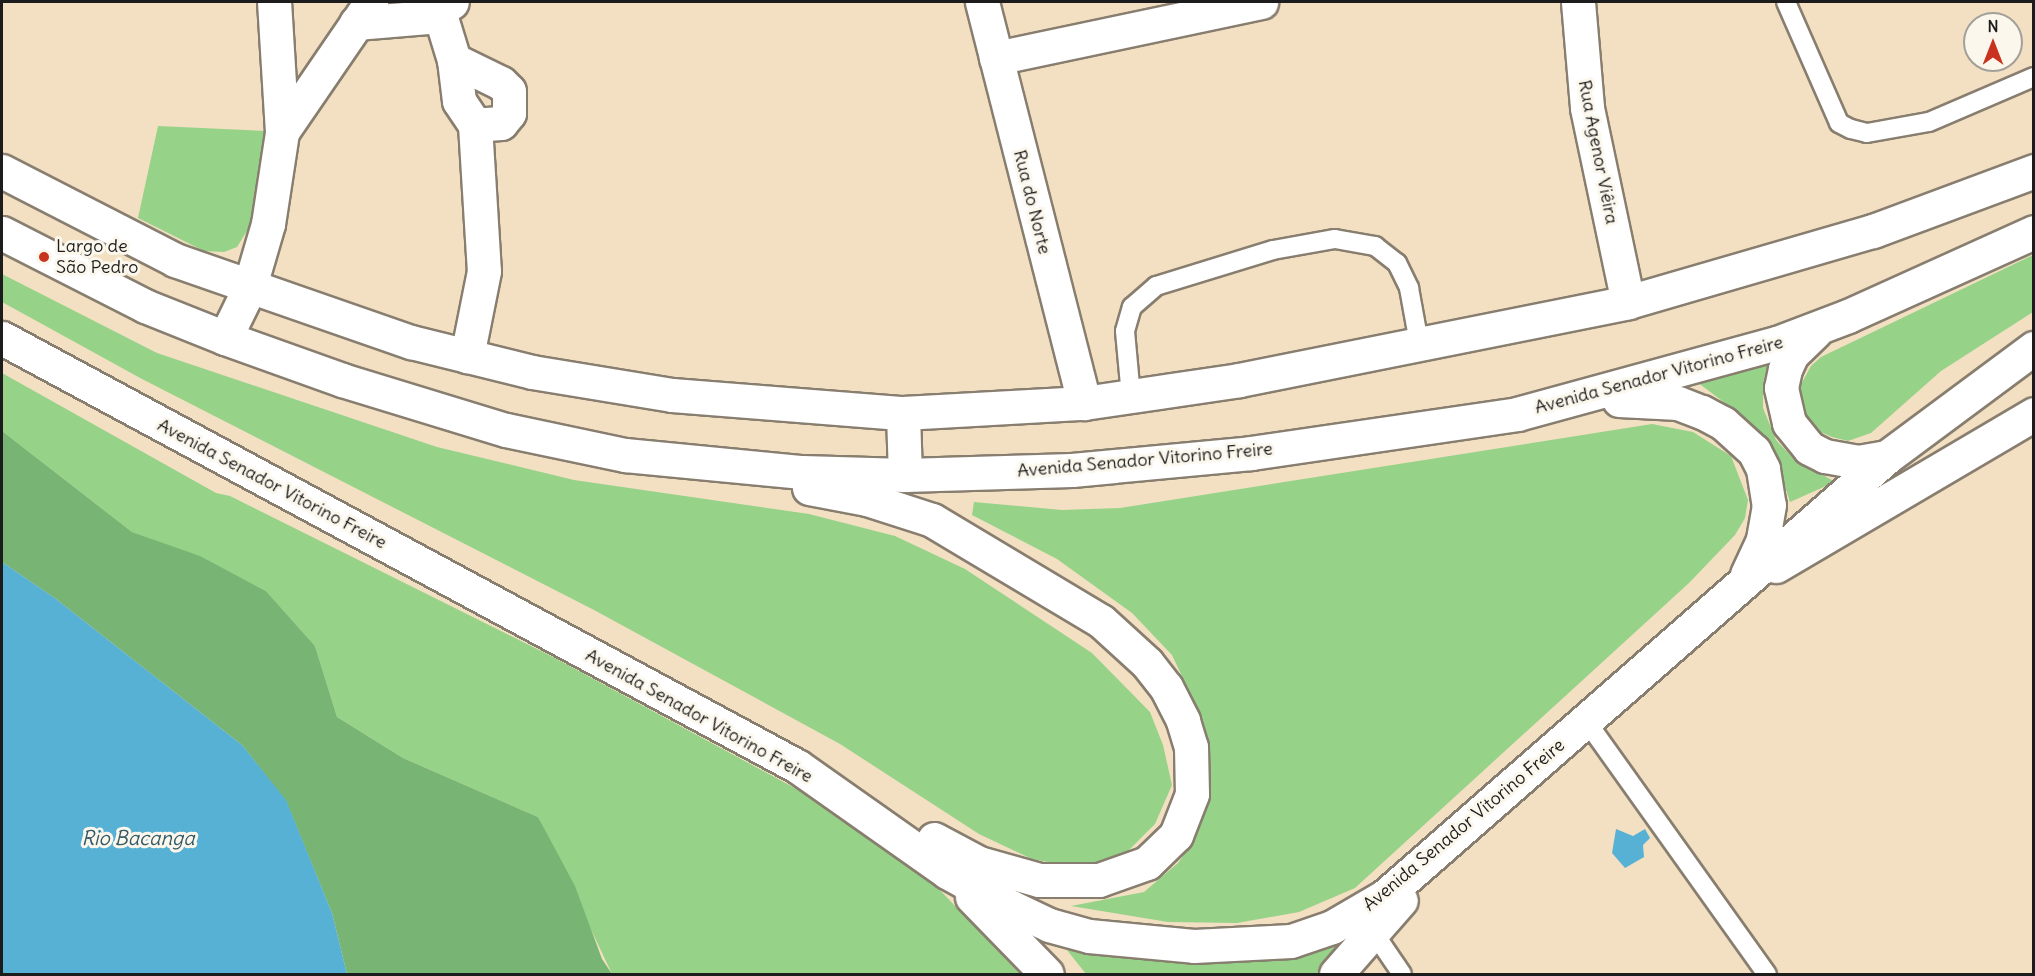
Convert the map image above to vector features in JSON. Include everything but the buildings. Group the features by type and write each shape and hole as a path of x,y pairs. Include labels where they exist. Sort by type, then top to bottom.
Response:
{"main road":[{"path":"225,338 249,289 268,224 282,132 274,2"},
{"name":"Rua do Norte","path":"982,2 1083,403"},
{"path":"996,58 1261,2"},
{"name":"Rua Agenor Viêira","path":"1578,2 1587,108 1628,302"},
{"path":"282,132 364,12 428,16 445,6 459,101 475,125 484,271 467,356"},
{"path":"454,60 501,83 509,91 509,113 501,123 475,125"},
{"path":"2,171 174,260 249,289 411,342 532,372 672,395 903,413 1083,403 1239,380 1628,302 1873,231 2034,171"},
{"name":"Avenida Senador Vitorino Freire","path":"2,233 144,306 225,338 342,380 506,430 625,455 802,472 905,475 1072,470 1239,454 1517,414 1666,376 1820,327 2034,232"},
{"path":"1820,327 1798,347 1785,369 1781,388 1789,423 1809,448 1825,456 1858,462 1887,457"},
{"name":"Avenida Senador Vitorino Freire","path":"2,338 797,766 947,872 1049,925 1089,936 1184,945 1269,944 1313,935 1368,908 1501,798 1887,457 2034,348"},
{"path":"1517,414 1649,399 1678,403 1702,412 1739,436 1763,469 1769,505 1756,559 1738,589"},
{"path":"903,413 905,475"},
{"name":"Avenida Senador Vitorino Freire","path":"1738,589 2034,414"},
{"path":"625,455 867,499 932,520 965,537 1101,621 1147,663 1166,687 1183,721 1193,771 1185,817 1163,851 1128,872 1067,883 1009,874 980,863 797,766"},
{"path":"1336,975 1372,930 1501,798"},
{"path":"947,872 1047,975"}],"lane":[{"path":"1786,2 1839,123 1851,129 1867,133 1929,122 2034,77"},
{"path":"1131,396 1125,331 1132,307 1156,286 1274,250 1324,241 1376,246 1397,263 1409,288 1419,343"},
{"path":"1587,722 1767,975"},
{"path":"1372,930 1402,975"}],"green space":[{"path":"158,126 265,131 255,218 237,247 224,252 204,251 138,218"},
{"path":"2033,255 2033,312 1941,371 1871,433 1848,441 1832,437 1818,431 1801,414 1800,386 1811,366 1821,357"},
{"path":"2,274 157,353 437,447 574,480 809,514 895,536 965,569 1092,653 1150,712 1163,745 1172,785 1155,824 1128,851 1099,862 1064,865 1032,859 979,834 840,744 594,610 142,379 2,302"},
{"path":"1769,361 1763,383 1763,408 1776,440 1792,457 1835,482 1790,502 1777,461 1765,439 1745,418 1697,382"},
{"path":"2,373 216,493 230,496 553,657 824,804 889,846 936,886 1020,974 612,974 538,817 403,758 337,717 315,646 266,591 200,557 132,532 2,431"},
{"path":"1652,424 1693,432 1731,456 1748,500 1745,518 1735,535 1689,583 1355,888 1299,912 1237,923 1168,922 1071,906 1144,892 1178,863 1193,842 1203,815 1208,783 1207,756 1197,708 1172,655 1132,613 1057,559 972,515 974,502 1062,510 1120,508"},
{"path":"2,431 132,532 200,556 266,591 315,646 337,717 403,758 538,817 575,886 602,959 612,974 347,974 332,913 286,801 242,745 56,599 2,562"},
{"path":"1349,929 1316,974 1086,974 1063,945"}],"water":[{"name":"Rio Bacanga","path":"2,562 56,599 242,745 286,800 332,913 347,974 2,974"},
{"path":"1616,829 1633,836 1645,829 1650,838 1643,845 1644,857 1625,868 1612,853"}],"place":[{"name":"Largo de São Pedro","path":"44,257"}]}
